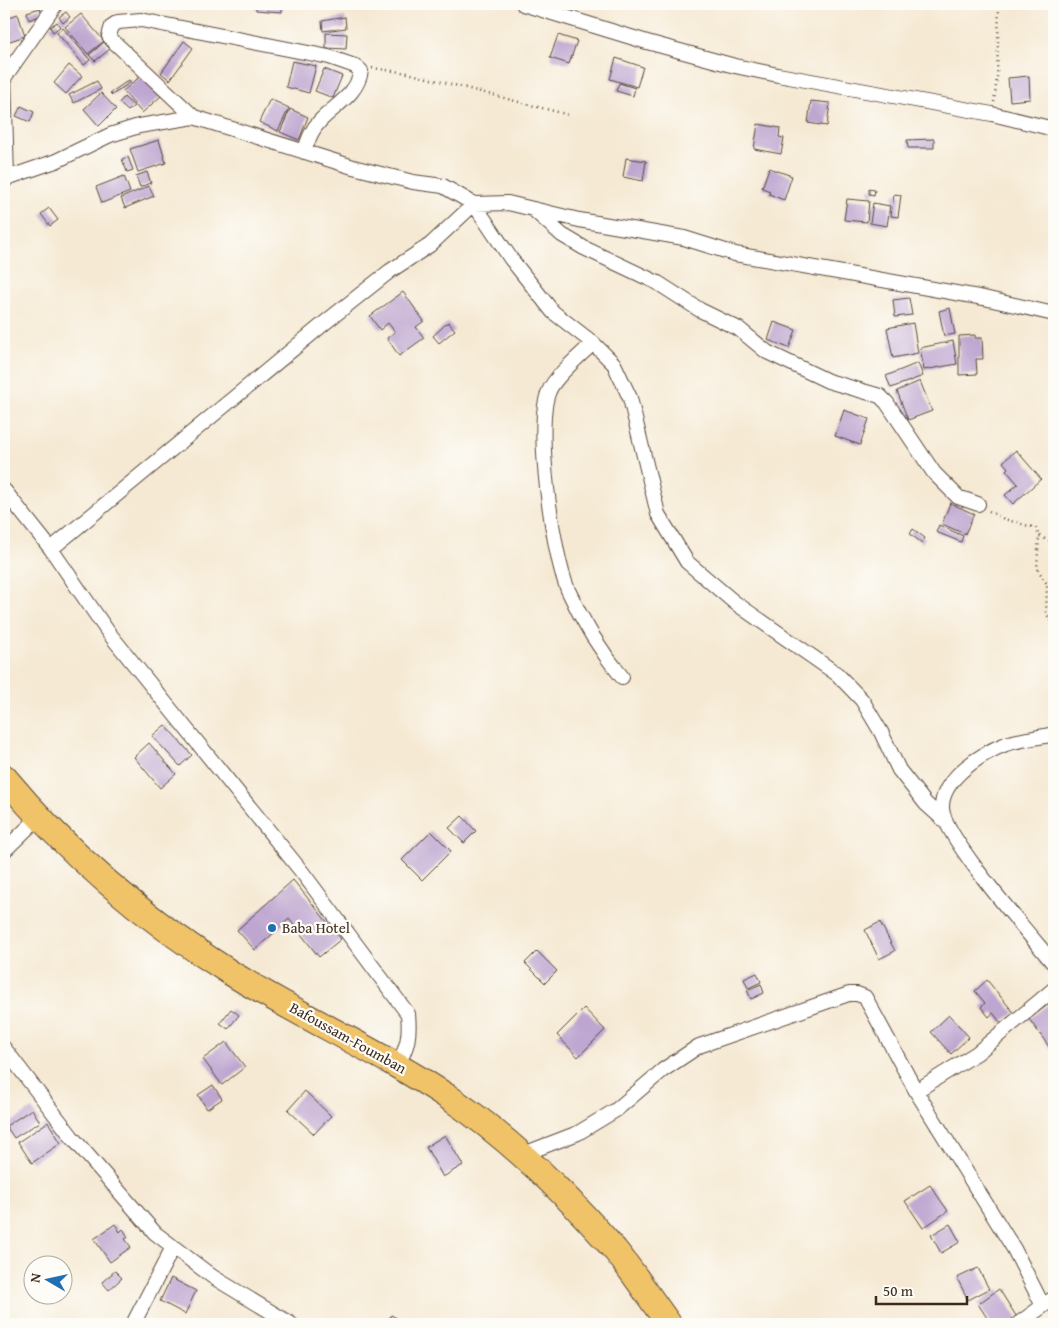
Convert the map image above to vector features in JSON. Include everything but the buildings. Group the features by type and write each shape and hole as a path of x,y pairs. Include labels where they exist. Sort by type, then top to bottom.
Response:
{"highway":[{"name":"Bafoussam-Foumban","path":"4,777 39,817 121,895 172,934 232,974 397,1065 452,1100 521,1155 615,1251 669,1324"}],"street":[{"path":"56,4 4,77 5,180 56,161 110,135 139,126 194,116"},
{"path":"523,4 647,42 735,66 992,114 1054,129"},
{"path":"304,152 311,132 319,122 353,91 360,79 361,71 355,66 329,57 184,30 141,20 118,22 112,26 109,36 113,41 194,116 304,152 393,178 444,186 474,204 511,259 553,312 593,343 614,364 630,398 658,514 687,562 734,602 837,674 862,700 881,732 899,770 926,804 944,820 987,882 1054,964"},
{"path":"51,549 327,321 390,271 430,245 474,204 508,203 579,220 684,238 734,254 984,298 1054,314"},
{"path":"532,209 562,235 584,248 658,284 700,310 739,329 767,352 828,381 880,396 887,403 934,473 958,497 978,504"},
{"path":"593,343 549,389 545,404 546,478 557,549 567,588 596,645 622,677"},
{"path":"4,490 51,549 108,632 302,872 408,1014 410,1032 404,1054 397,1065"},
{"path":"944,820 942,806 949,786 967,765 1005,745 1054,734"},
{"path":"4,851 39,817"},
{"path":"916,1091 978,1052 1054,990"},
{"path":"521,1155 578,1133 616,1110 663,1070 699,1046 849,994 857,994 865,998 916,1091 1049,1302 1018,1324"},
{"path":"4,1048 72,1137 155,1233 213,1276 291,1324"},
{"path":"133,1324 172,1247"}],"path":[{"path":"992,114 997,78 999,4"},
{"path":"355,66 408,73 569,115"},
{"path":"978,504 1004,519 1036,528 1039,536 1038,568 1047,584 1046,614 1054,623"},
{"path":"1039,536 1054,543"}],"place":[{"name":"Baba Hotel","path":"272,928"}]}
